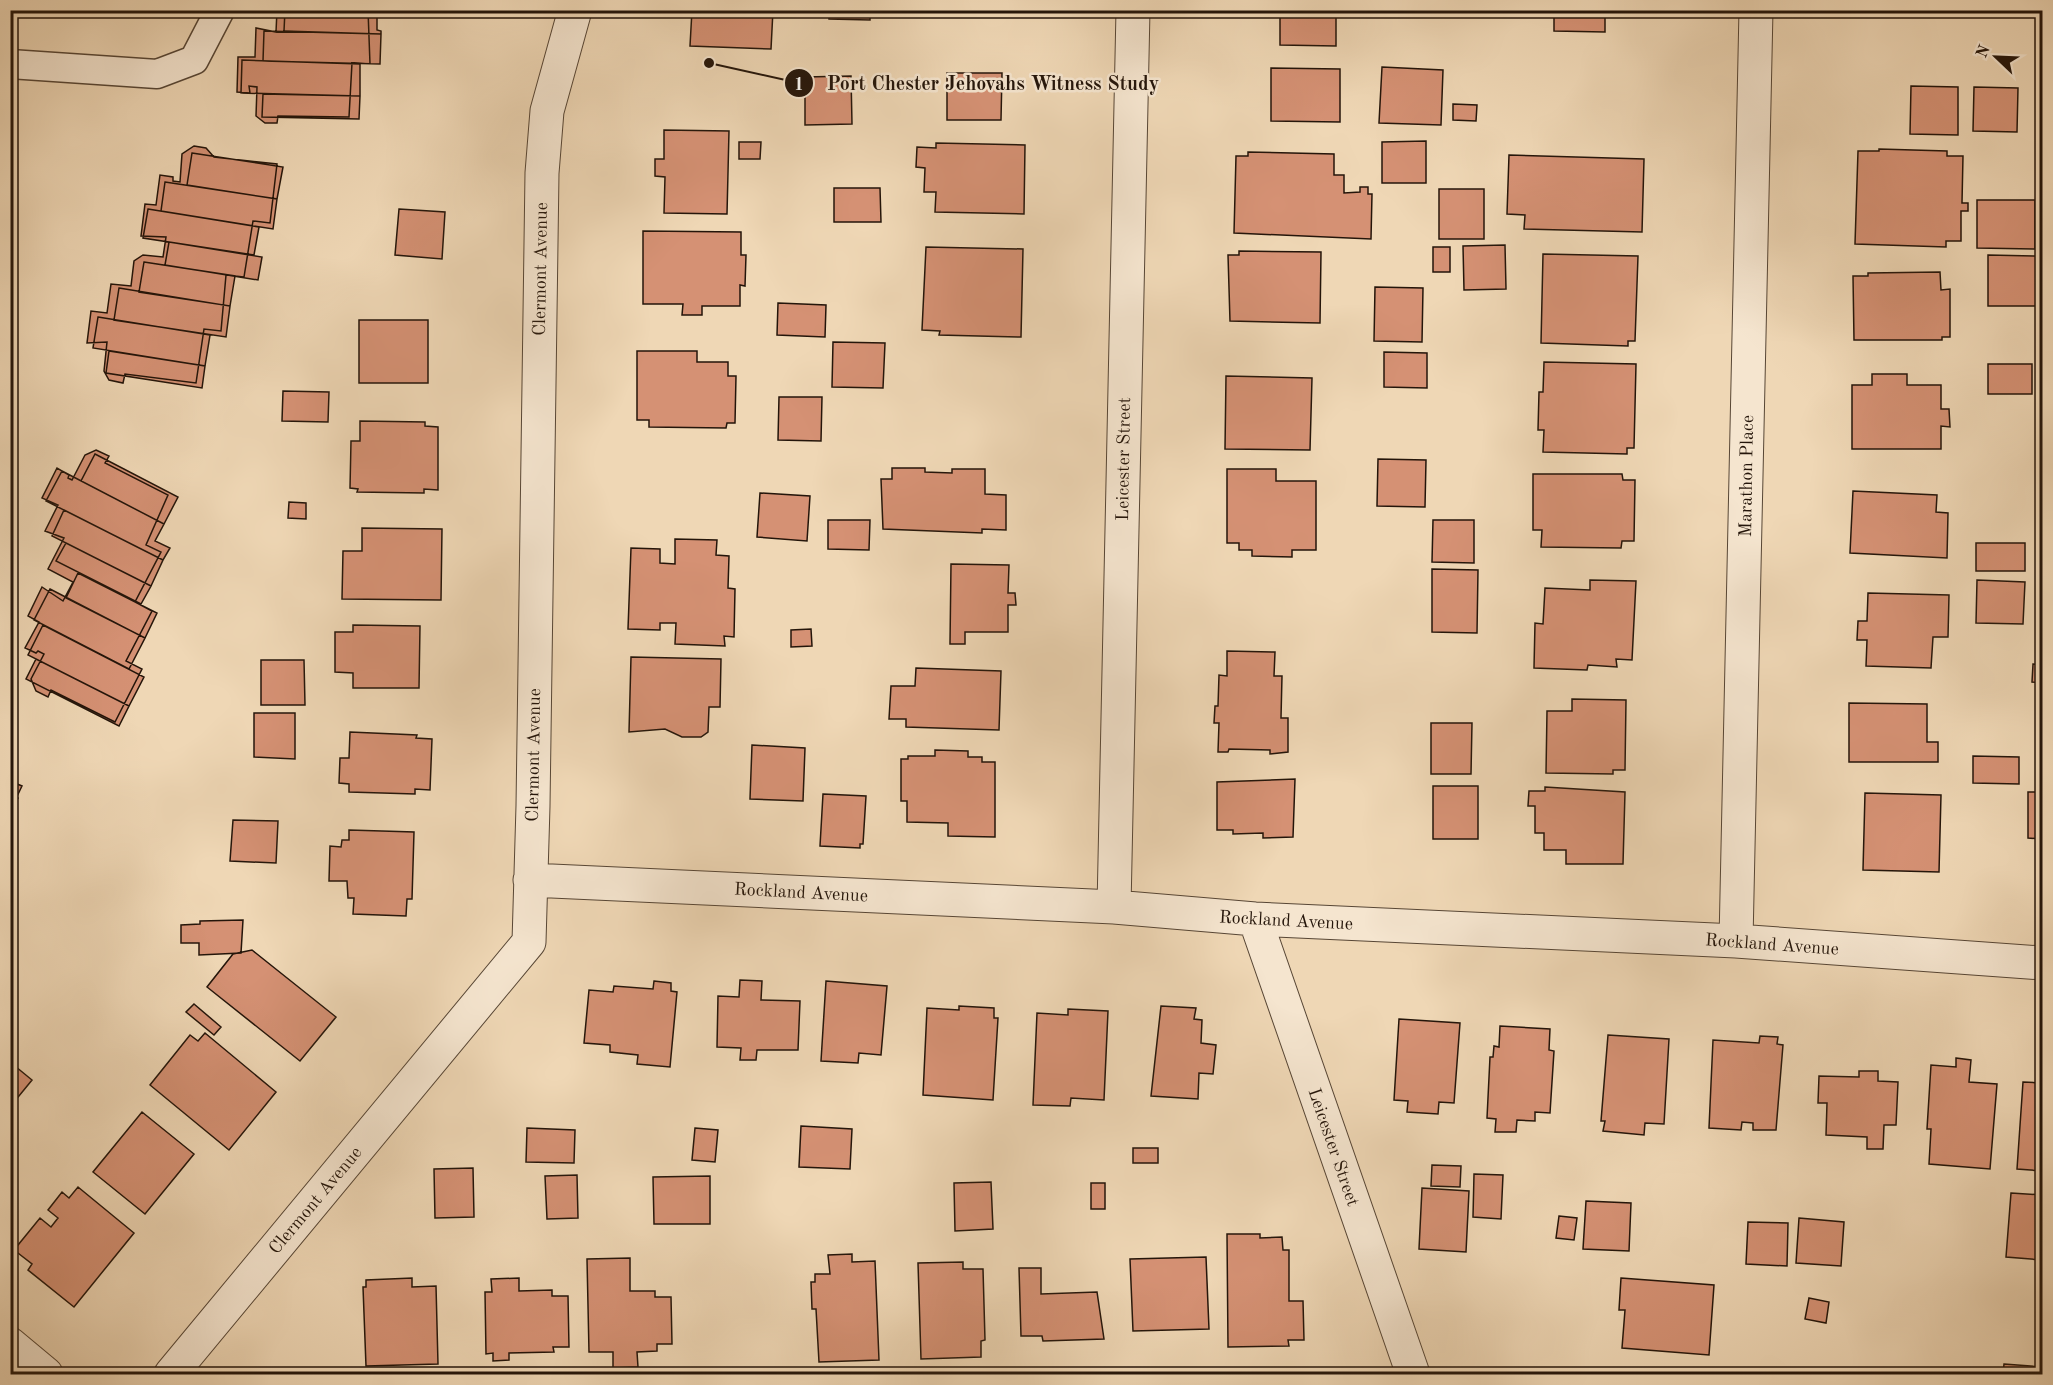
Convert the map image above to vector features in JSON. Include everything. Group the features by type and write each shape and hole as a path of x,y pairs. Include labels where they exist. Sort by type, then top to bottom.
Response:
{"street":[{"name":"Clermont Avenue","path":"171,1374 529,942 542,173 547,111 575,10"},
{"name":"Leicester Street","path":"1114,907 1133,10"},
{"name":"Marathon Place","path":"1736,941 1756,10"},
{"name":"Rockland Avenue","path":"530,880 1114,907 1255,919 1736,941 2043,963"},
{"name":"Leicester Street","path":"1255,919 1413,1374"},
{"path":"10,1344 46,1374"}],"lane":[{"path":"10,64 157,74 194,60 220,10"}],"building":[{"path":"277,10 368,10 370,64 352,63 349,117 278,116 277,123 265,123 256,116 257,87 249,86 250,93 237,92 238,57 255,57 256,28 276,32"},
{"path":"285,10 399,10 399,15 377,14 377,30 381,31 381,34 284,31"},
{"path":"692,10 773,10 771,49 690,46"},
{"path":"829,10 870,10 870,20 829,19"},
{"path":"1554,10 1605,10 1605,32 1554,31"},
{"path":"1294,13 1336,16 1336,46 1280,45 1280,15 1294,16"},
{"path":"264,31 381,34 380,64 263,61"},
{"path":"242,60 360,64 360,96 241,93"},
{"path":"1382,67 1443,70 1441,125 1379,123"},
{"path":"1271,68 1340,69 1340,122 1271,121"},
{"path":"947,73 1002,73 1001,120 947,120"},
{"path":"851,76 852,124 805,125 805,77"},
{"path":"1911,86 1958,87 1958,135 1910,134"},
{"path":"1974,87 2018,88 2017,132 1973,131"},
{"path":"263,94 360,96 359,119 262,117"},
{"path":"1453,104 1477,105 1476,121 1453,120"},
{"path":"664,130 729,131 727,214 664,213 665,177 655,176 655,159 664,159"},
{"path":"1426,141 1426,183 1382,183 1382,142"},
{"path":"739,142 761,142 760,159 739,159"},
{"path":"936,143 1025,145 1024,214 935,212 936,192 924,192 925,168 916,167 917,147 936,148"},
{"path":"194,146 206,148 214,157 277,164 270,223 253,221 244,277 226,275 221,331 204,329 196,383 125,374 123,383 109,380 104,371 107,342 87,343 91,311 107,313 111,284 131,286 134,261 143,255 163,257 166,237 141,236 145,204 156,205 160,175 173,177 173,181 180,182 182,154"},
{"path":"1879,149 1947,151 1947,156 1963,156 1962,203 1968,203 1968,211 1961,211 1961,241 1946,241 1946,247 1855,244 1858,151 1879,151"},
{"path":"1248,152 1334,154 1334,175 1344,175 1344,193 1360,192 1360,187 1368,187 1368,194 1372,194 1371,239 1234,233 1236,156 1248,156"},
{"path":"192,153 283,167 277,199 187,185"},
{"path":"1509,155 1644,159 1642,232 1524,229 1525,215 1507,214"},
{"path":"165,182 277,199 273,229 161,211"},
{"path":"834,188 880,188 881,222 834,222"},
{"path":"1439,189 1484,189 1484,239 1439,239"},
{"path":"1977,200 2035,200 2035,249 1977,248"},
{"path":"148,209 259,227 254,255 143,238"},
{"path":"399,209 445,212 442,259 395,255"},
{"path":"643,231 741,232 741,255 746,255 745,286 740,285 740,306 702,306 702,315 682,315 683,304 643,304"},
{"path":"169,242 262,257 258,280 165,265"},
{"path":"1505,245 1506,289 1464,290 1463,246"},
{"path":"926,247 1023,249 1021,337 939,335 940,331 922,330"},
{"path":"1433,247 1450,247 1450,272 1433,272"},
{"path":"1239,251 1321,252 1320,323 1230,321 1228,255 1239,255"},
{"path":"1543,254 1638,256 1635,341 1628,341 1628,346 1541,343"},
{"path":"1988,255 2038,256 2037,306 1988,306"},
{"path":"144,262 235,276 230,306 139,292"},
{"path":"1940,272 1941,290 1950,289 1950,337 1942,337 1942,340 1854,340 1853,276 1868,276 1868,273"},
{"path":"1375,287 1423,288 1422,342 1374,341"},
{"path":"119,288 230,306 226,337 114,320"},
{"path":"778,303 826,305 825,337 777,335"},
{"path":"98,317 210,335 205,366 93,348"},
{"path":"359,320 428,320 428,383 359,383"},
{"path":"833,342 885,343 883,388 832,387"},
{"path":"109,351 205,366 202,388 106,373"},
{"path":"637,351 697,351 697,362 728,362 728,376 736,376 735,423 727,423 726,428 649,427 649,420 637,420"},
{"path":"1384,352 1427,353 1427,388 1384,387"},
{"path":"1544,362 1636,364 1634,448 1627,448 1627,454 1543,452 1544,430 1538,430 1539,392 1543,392"},
{"path":"1988,364 2032,364 2032,394 1988,394"},
{"path":"1872,374 1907,374 1907,385 1941,385 1941,409 1949,409 1950,427 1941,426 1941,449 1852,449 1852,385 1872,385"},
{"path":"1226,376 1312,378 1310,450 1225,449"},
{"path":"283,391 329,392 328,422 282,421"},
{"path":"779,397 822,397 821,441 778,440"},
{"path":"360,421 425,422 425,426 438,427 438,490 424,489 424,493 357,492 358,489 350,488 351,441 360,441"},
{"path":"96,450 109,456 105,463 168,495 146,545 161,552 135,602 152,611 126,661 142,669 115,722 51,690 48,697 36,691 31,679 44,654 25,648 39,622 28,616 42,587 63,601 73,582 48,569 64,538 45,531 58,505 42,498 57,468 69,475 68,478 72,480 85,455"},
{"path":"95,454 178,497 164,524 81,481"},
{"path":"1378,459 1426,460 1425,507 1377,506"},
{"path":"892,468 925,468 925,472 952,473 952,469 985,469 985,494 1006,495 1006,530 982,529 982,533 883,529 881,479 892,479"},
{"path":"1227,469 1276,469 1276,481 1316,481 1316,550 1292,550 1292,557 1252,556 1252,550 1239,550 1239,543 1227,543"},
{"path":"62,471 164,524 155,541 170,548 163,560 46,501"},
{"path":"1533,474 1622,474 1623,480 1635,480 1634,541 1622,541 1621,548 1541,547 1542,530 1533,530"},
{"path":"1853,491 1937,495 1936,512 1948,513 1947,558 1850,553"},
{"path":"760,493 810,496 807,541 757,537"},
{"path":"289,502 306,503 306,519 288,518"},
{"path":"64,510 163,560 151,586 52,536"},
{"path":"828,520 870,520 869,550 828,549"},
{"path":"1433,520 1474,520 1474,563 1432,562"},
{"path":"362,528 442,529 441,600 342,599 343,551 362,551"},
{"path":"675,539 717,540 716,555 729,556 728,588 735,589 734,637 724,636 725,646 675,644 676,623 660,623 660,630 628,629 631,548 660,549 660,563 675,564"},
{"path":"66,543 151,586 141,604 56,561"},
{"path":"1976,543 2025,543 2025,571 1976,571"},
{"path":"951,564 1009,565 1008,593 1015,593 1016,605 1008,605 1008,632 965,632 965,644 950,644"},
{"path":"1432,569 1478,570 1477,633 1432,632"},
{"path":"78,573 157,613 145,638 66,598"},
{"path":"1590,580 1636,581 1632,660 1616,659 1617,667 1588,665 1587,670 1534,668 1535,623 1543,624 1545,588 1590,590"},
{"path":"1977,580 2025,582 2023,624 1976,623"},
{"path":"50,589 145,638 129,669 34,620"},
{"path":"1868,593 1949,595 1948,637 1933,637 1931,668 1866,666 1867,640 1857,640 1858,621 1867,621"},
{"path":"43,625 144,677 129,706 28,655"},
{"path":"353,625 420,626 419,688 353,688 353,673 335,672 335,632 353,632"},
{"path":"811,629 812,646 791,647 791,630"},
{"path":"1227,651 1275,652 1274,676 1282,676 1281,718 1288,718 1288,752 1270,754 1270,750 1229,749 1228,752 1218,752 1219,723 1214,723 1215,706 1218,706 1219,675 1227,676"},
{"path":"631,657 721,659 720,707 709,707 708,732 701,737 682,737 665,729 629,732"},
{"path":"36,659 129,706 119,726 26,679"},
{"path":"261,660 304,660 305,705 261,705"},
{"path":"2033,664 2042,665 2042,683 2032,682"},
{"path":"916,668 1001,671 999,730 906,727 906,719 889,719 891,686 915,686"},
{"path":"1572,699 1626,700 1625,770 1613,770 1613,774 1546,773 1547,711 1572,711"},
{"path":"1849,703 1927,704 1927,742 1938,742 1938,762 1849,762"},
{"path":"254,713 295,713 295,759 254,757"},
{"path":"1431,723 1472,723 1471,774 1431,774"},
{"path":"350,732 417,735 416,738 432,739 430,790 415,789 415,794 349,792 349,784 339,783 340,758 349,758"},
{"path":"752,745 805,748 803,801 750,799"},
{"path":"935,750 968,751 968,757 982,757 982,762 995,762 995,837 948,836 948,823 907,822 907,801 901,801 901,759 908,759 908,756 935,756"},
{"path":"1973,756 2019,757 2019,784 1973,783"},
{"path":"1295,779 1293,837 1263,838 1263,833 1233,834 1233,830 1217,830 1217,782"},
{"path":"10,781 22,786 10,811"},
{"path":"10,784 15,786 11,795 18,798 10,813"},
{"path":"1433,786 1478,786 1478,839 1433,839"},
{"path":"1545,787 1625,792 1623,864 1566,864 1566,850 1544,850 1544,833 1535,833 1535,806 1528,806 1529,791 1545,791"},
{"path":"2028,792 2042,792 2042,839 2028,838"},
{"path":"1865,793 1941,795 1939,872 1863,870"},
{"path":"823,794 866,796 863,844 860,844 860,848 820,846"},
{"path":"233,820 278,821 276,863 230,861"},
{"path":"349,830 414,832 412,899 407,899 406,916 353,914 354,898 348,898 347,881 329,881 330,846 341,847 342,840 349,840"},
{"path":"243,920 241,953 199,955 199,943 181,943 181,925 200,924 200,921"},
{"path":"252,950 336,1017 300,1061 207,987 233,954"},
{"path":"740,980 762,981 761,1000 800,1001 798,1050 757,1050 756,1060 740,1060 741,1048 717,1047 718,996 739,997"},
{"path":"654,981 671,983 671,991 677,992 670,1067 637,1064 638,1055 610,1052 610,1045 584,1043 589,990 613,992 614,986 653,989"},
{"path":"826,981 887,986 881,1055 859,1053 858,1063 821,1061"},
{"path":"194,1004 221,1027 214,1035 186,1012"},
{"path":"959,1006 994,1008 994,1018 998,1018 993,1100 923,1095 927,1008 959,1010"},
{"path":"1161,1006 1196,1008 1194,1019 1202,1020 1201,1043 1216,1045 1213,1074 1199,1073 1198,1099 1151,1096"},
{"path":"1068,1009 1108,1011 1104,1100 1071,1098 1070,1106 1033,1105 1037,1013 1068,1015"},
{"path":"1399,1019 1460,1023 1454,1103 1439,1102 1438,1114 1407,1112 1408,1101 1394,1100"},
{"path":"1500,1026 1550,1029 1549,1050 1554,1051 1550,1113 1535,1112 1535,1121 1517,1120 1516,1132 1495,1132 1496,1119 1487,1118 1490,1057 1493,1057 1494,1046 1499,1047"},
{"path":"205,1033 276,1092 229,1150 150,1085 190,1035 198,1041"},
{"path":"1608,1035 1669,1039 1664,1124 1645,1123 1644,1135 1603,1131 1605,1121 1601,1121"},
{"path":"1760,1036 1778,1037 1777,1044 1783,1045 1776,1130 1753,1130 1753,1123 1742,1122 1741,1130 1709,1128 1713,1040 1759,1043"},
{"path":"1956,1058 1971,1060 1969,1082 1997,1084 1990,1169 1929,1164 1931,1129 1927,1129 1931,1065 1956,1067"},
{"path":"10,1062 32,1080 10,1107"},
{"path":"1859,1071 1878,1071 1878,1081 1898,1082 1896,1125 1884,1125 1883,1149 1867,1149 1867,1137 1826,1135 1827,1103 1818,1103 1819,1076 1859,1077"},
{"path":"2023,1082 2042,1083 2042,1171 2017,1169"},
{"path":"142,1112 194,1154 145,1214 93,1172"},
{"path":"801,1126 852,1129 850,1169 799,1167"},
{"path":"527,1128 575,1130 574,1163 526,1162"},
{"path":"695,1128 718,1130 715,1162 692,1160"},
{"path":"1133,1148 1158,1148 1158,1163 1133,1163"},
{"path":"1432,1165 1461,1166 1460,1187 1431,1186"},
{"path":"473,1168 474,1217 435,1218 434,1169"},
{"path":"1474,1174 1503,1175 1501,1219 1473,1217"},
{"path":"577,1175 578,1218 547,1219 545,1176"},
{"path":"710,1176 710,1224 654,1224 653,1177"},
{"path":"991,1182 993,1229 955,1231 954,1183"},
{"path":"1091,1183 1105,1183 1105,1209 1091,1209"},
{"path":"78,1187 134,1233 74,1307 28,1270 32,1264 14,1250 40,1218 51,1227 58,1218 48,1210 62,1192 69,1198"},
{"path":"1422,1188 1469,1191 1466,1252 1419,1249"},
{"path":"2011,1193 2042,1195 2042,1260 2006,1257"},
{"path":"1586,1201 1631,1203 1629,1251 1583,1249"},
{"path":"1559,1216 1577,1218 1574,1240 1556,1238"},
{"path":"1799,1218 1844,1222 1841,1266 1796,1263"},
{"path":"1748,1222 1788,1223 1787,1266 1746,1264"},
{"path":"1227,1234 1260,1234 1260,1238 1282,1237 1283,1250 1289,1250 1289,1301 1303,1301 1304,1340 1288,1340 1289,1346 1228,1347"},
{"path":"852,1254 852,1262 875,1261 879,1360 819,1362 816,1309 812,1309 811,1282 815,1282 815,1274 830,1274 828,1255"},
{"path":"1206,1257 1209,1329 1133,1331 1130,1259"},
{"path":"630,1258 630,1291 655,1291 655,1297 671,1297 672,1344 657,1344 657,1351 637,1352 638,1367 613,1368 613,1352 589,1352 587,1259"},
{"path":"963,1262 963,1269 983,1269 985,1340 981,1341 981,1357 921,1359 918,1263"},
{"path":"1019,1268 1041,1268 1041,1294 1097,1292 1104,1339 1043,1341 1042,1336 1021,1336"},
{"path":"412,1278 412,1287 436,1286 438,1364 366,1366 363,1287 366,1287 366,1280"},
{"path":"519,1278 519,1291 552,1290 552,1296 568,1296 569,1347 553,1347 554,1352 509,1353 509,1360 493,1361 493,1353 486,1354 485,1292 492,1292 491,1279"},
{"path":"1621,1278 1714,1285 1709,1355 1622,1348 1625,1310 1619,1310"},
{"path":"1809,1298 1829,1302 1826,1323 1805,1319"},
{"path":"2004,1364 2042,1367 2042,1374 2003,1374"}],"place":[{"name":"Port Chester Jehovahs Witness Study","path":"709,63"}]}
